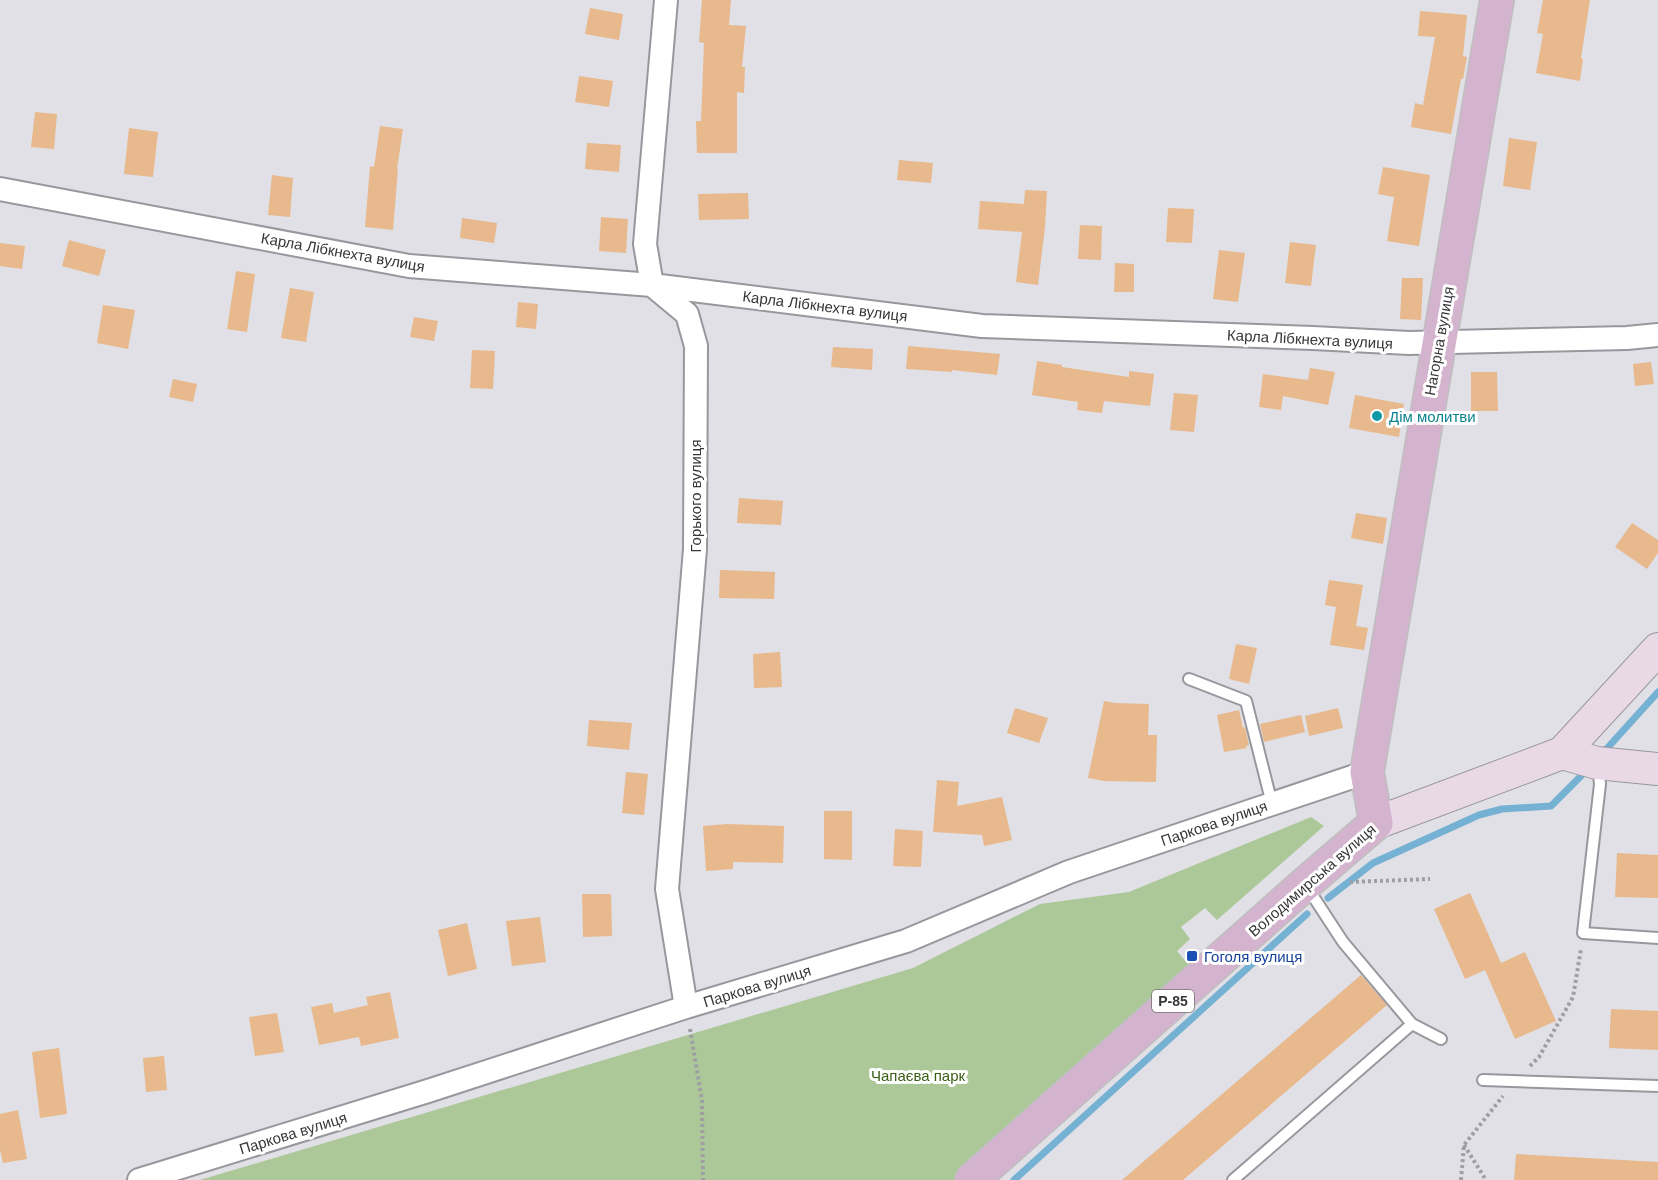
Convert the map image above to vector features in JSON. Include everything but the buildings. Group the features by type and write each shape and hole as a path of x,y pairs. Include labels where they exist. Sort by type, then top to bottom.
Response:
{"main road":[{"name":"Нагорна вулиця","path":"1376,823 1367,772 1497,0"},
{"path":"1658,649 1562,753 1597,763 1658,769"},
{"name":"Володимирська вулиця","path":"972,1180 1376,823 1562,753"}],"street":[{"path":"652,285 645,244 666,0"},
{"name":"Карла Лібкнехта вулиця","path":"0,189 409,266 652,285 982,326 1313,338 1409,344 1627,338 1658,335"},
{"name":"Горького вулиця","path":"652,285 687,314 696,346 695,549 667,889 686,1007"},
{"name":"Паркова вулиця","path":"139,1180 428,1091 686,1007 906,941 1069,872 1367,772"}],"lane":[{"path":"1189,679 1246,700 1272,804"},
{"path":"1597,763 1600,783 1583,933 1658,938"},
{"path":"1305,884 1342,942 1412,1024 1442,1039"},
{"path":"1233,1180 1412,1024"},
{"path":"1483,1080 1658,1086"}],"path":[{"path":"1347,882 1430,879"},
{"path":"1461,1180 1464,1145 1515,1081 1539,1057 1574,997 1583,933"},
{"path":"686,1007 702,1101 703,1180"},
{"path":"1464,1145 1486,1180"}],"green space":[{"name":"Чапаєва парк","path":"1311,817 1324,826 1217,920 1205,908 1181,927 1190,939 1177,951 1193,970 957,1180 200,1180 913,968 1040,904 1129,892"}],"waterway":[{"path":"1601,755 1658,692"},
{"path":"1328,898 1373,863 1479,815 1502,809 1551,806 1587,770"},
{"path":"1014,1180 1307,914"}],"place":[{"name":"Дім молитви","path":"1377,416"},
{"name":"Гоголя вулиця","path":"1192,956"}]}
